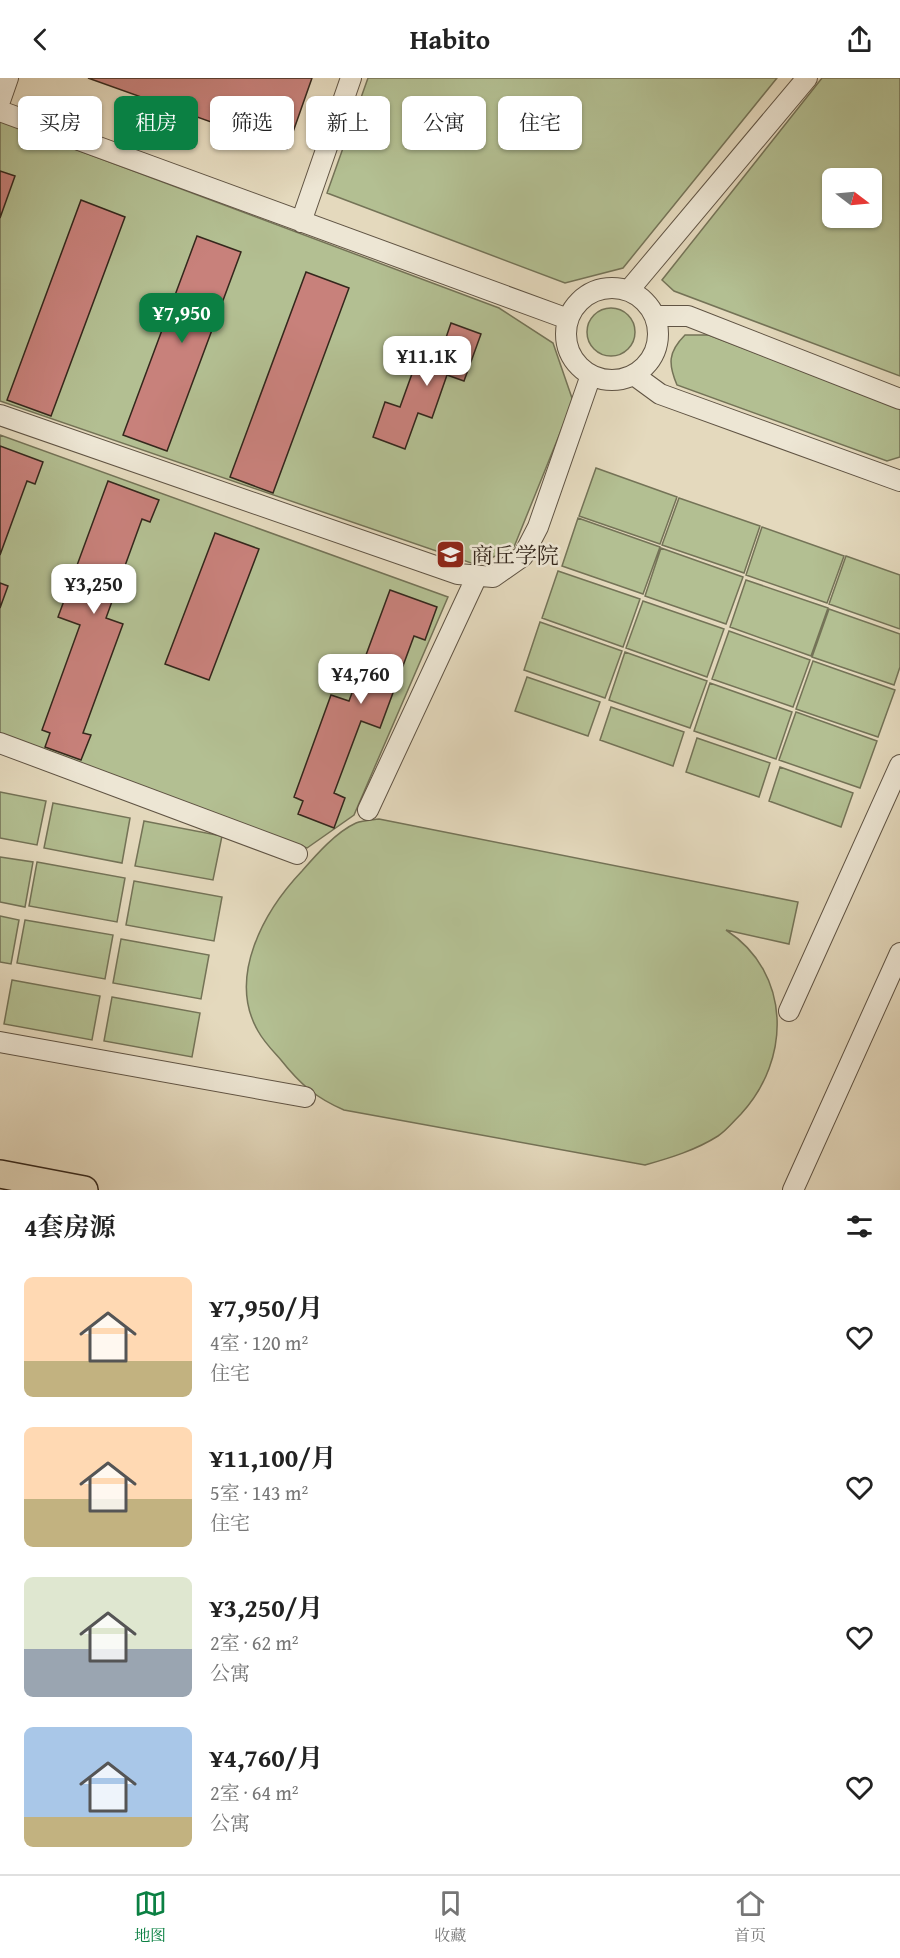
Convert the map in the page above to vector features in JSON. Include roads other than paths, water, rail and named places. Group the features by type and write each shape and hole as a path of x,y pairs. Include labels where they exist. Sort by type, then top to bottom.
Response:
{"highway":[{"path":"0,1174 84,1190"}],"street":[{"path":"0,101 8,78"},
{"path":"301,222 351,78"},
{"path":"629,291 807,78"},
{"path":"0,111 568,319"},
{"path":"611,287 629,291 642,298 655,316 658,339 655,350 643,368 634,375 613,380 591,375 574,361 569,352 566,341 568,319 580,300 589,293 611,287"},
{"path":"655,316 688,316 900,399"},
{"path":"0,415 458,574 493,577 523,556 538,527 591,375"},
{"path":"634,375 660,394 900,481"},
{"path":"368,810 477,576"},
{"path":"0,742 297,854"},
{"path":"789,1011 900,765"},
{"path":"793,1190 900,953"},
{"path":"0,1042 305,1097"}],"place":[{"name":"商丘学院","path":"450,555"}]}
